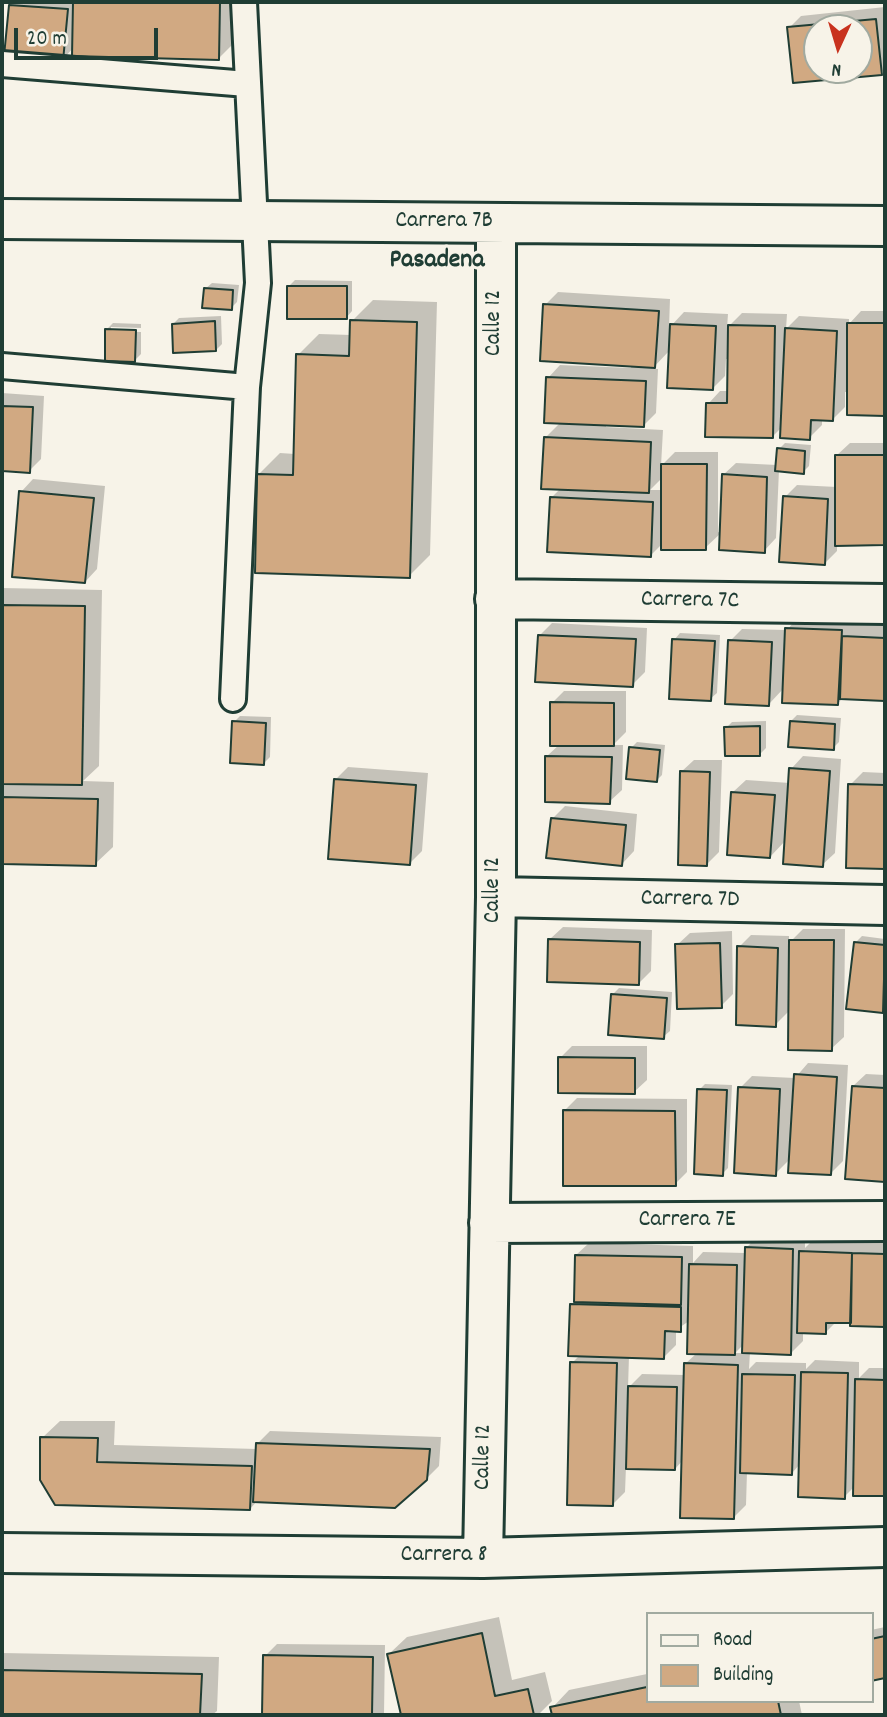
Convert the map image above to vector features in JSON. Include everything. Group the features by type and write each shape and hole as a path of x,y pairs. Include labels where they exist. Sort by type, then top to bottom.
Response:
{"street":[{"name":"Carrera 7B","path":"2,219 885,226"},
{"name":"Calle 12","path":"483,1558 496,897 496,223"},
{"name":"Carrera 7C","path":"495,599 885,604"},
{"name":"Carrera 7D","path":"496,897 885,905"},
{"name":"Carrera 7E","path":"489,1223 885,1221"},
{"name":"Carrera 8","path":"2,1553 483,1558 885,1547"}],"lane":[{"path":"233,699 247,387 258,283 244,2"},
{"path":"2,64 247,84"},
{"path":"2,366 247,387"}],"building":[{"path":"73,2 220,2 219,60 72,56"},
{"path":"9,5 68,9 63,61 4,56"},
{"path":"873,19 876,19 882,75 873,76"},
{"path":"803,26 803,82 793,83 787,27"},
{"path":"287,286 347,286 347,319 287,319"},
{"path":"204,288 233,290 232,310 202,308"},
{"path":"543,304 659,311 655,368 540,361"},
{"path":"350,320 417,322 410,578 255,573 257,474 293,475 296,354 349,356"},
{"path":"215,321 216,351 173,353 172,324"},
{"path":"847,323 885,323 885,416 847,415"},
{"path":"670,324 716,326 713,390 667,388"},
{"path":"728,325 775,326 773,438 705,437 706,403 727,403"},
{"path":"785,328 837,331 833,421 811,420 810,440 780,438"},
{"path":"105,329 136,330 135,362 105,361"},
{"path":"546,377 646,381 644,427 544,423"},
{"path":"2,406 33,407 30,473 2,471"},
{"path":"544,437 651,442 649,493 541,489"},
{"path":"777,448 805,451 804,474 775,471"},
{"path":"835,455 885,455 885,545 835,546"},
{"path":"661,464 707,464 706,550 661,550"},
{"path":"722,474 767,477 765,553 719,550"},
{"path":"19,491 94,498 85,583 12,577"},
{"path":"783,496 828,499 825,565 779,562"},
{"path":"550,497 653,502 651,557 547,552"},
{"path":"2,605 85,606 82,785 2,784"},
{"path":"785,628 842,630 838,705 782,703"},
{"path":"538,635 636,639 633,687 535,682"},
{"path":"842,636 885,638 885,701 840,699"},
{"path":"672,639 715,641 711,701 669,699"},
{"path":"728,640 772,642 769,706 725,704"},
{"path":"550,702 614,703 614,746 550,746"},
{"path":"232,721 266,723 264,765 230,763"},
{"path":"790,721 835,724 834,750 788,747"},
{"path":"760,726 760,756 725,756 724,727"},
{"path":"629,747 660,750 657,782 626,779"},
{"path":"545,756 612,757 610,804 545,802"},
{"path":"789,768 830,771 823,867 783,864"},
{"path":"680,771 710,772 707,866 678,865"},
{"path":"334,779 416,785 410,865 328,859"},
{"path":"848,784 885,785 885,869 846,868"},
{"path":"731,792 775,795 770,858 727,855"},
{"path":"2,797 98,799 96,866 2,864"},
{"path":"551,818 626,825 622,866 546,858"},
{"path":"548,939 640,942 639,985 547,982"},
{"path":"789,940 834,940 832,1051 788,1050"},
{"path":"854,942 885,945 883,1013 846,1009"},
{"path":"720,943 722,1008 677,1009 675,944"},
{"path":"737,946 778,948 776,1027 736,1025"},
{"path":"611,994 667,998 664,1039 608,1035"},
{"path":"558,1057 635,1058 635,1094 558,1093"},
{"path":"794,1074 837,1077 831,1175 788,1173"},
{"path":"852,1086 885,1088 885,1182 845,1179"},
{"path":"738,1087 780,1089 776,1176 734,1173"},
{"path":"697,1089 727,1090 723,1176 694,1174"},
{"path":"563,1110 675,1111 676,1186 563,1186"},
{"path":"745,1247 793,1249 791,1355 742,1353"},
{"path":"799,1251 852,1253 851,1323 826,1323 826,1334 797,1333"},
{"path":"852,1253 885,1254 885,1327 850,1326"},
{"path":"575,1255 682,1257 681,1305 574,1302"},
{"path":"689,1264 737,1265 735,1355 687,1354"},
{"path":"570,1304 681,1307 681,1332 665,1331 664,1359 568,1356"},
{"path":"570,1362 617,1363 613,1506 567,1505"},
{"path":"684,1363 738,1365 734,1519 680,1518"},
{"path":"801,1372 848,1373 845,1499 798,1497"},
{"path":"742,1374 795,1375 792,1475 740,1473"},
{"path":"855,1379 885,1380 885,1496 853,1496"},
{"path":"628,1386 677,1387 675,1470 626,1469"},
{"path":"40,1437 98,1438 97,1462 252,1466 250,1510 55,1505 40,1480"},
{"path":"256,1443 430,1449 427,1480 395,1508 253,1502"},
{"path":"482,1633 495,1696 528,1689 534,1715 401,1715 387,1654"},
{"path":"885,1636 885,1678 873,1681 873,1639"},
{"path":"263,1655 373,1657 372,1715 262,1715"},
{"path":"2,1670 202,1674 200,1715 2,1715"},
{"path":"646,1687 646,1703 778,1703 781,1715 552,1715 550,1707"}],"district":[{"name":"Pasadena","path":"437,262"}]}
